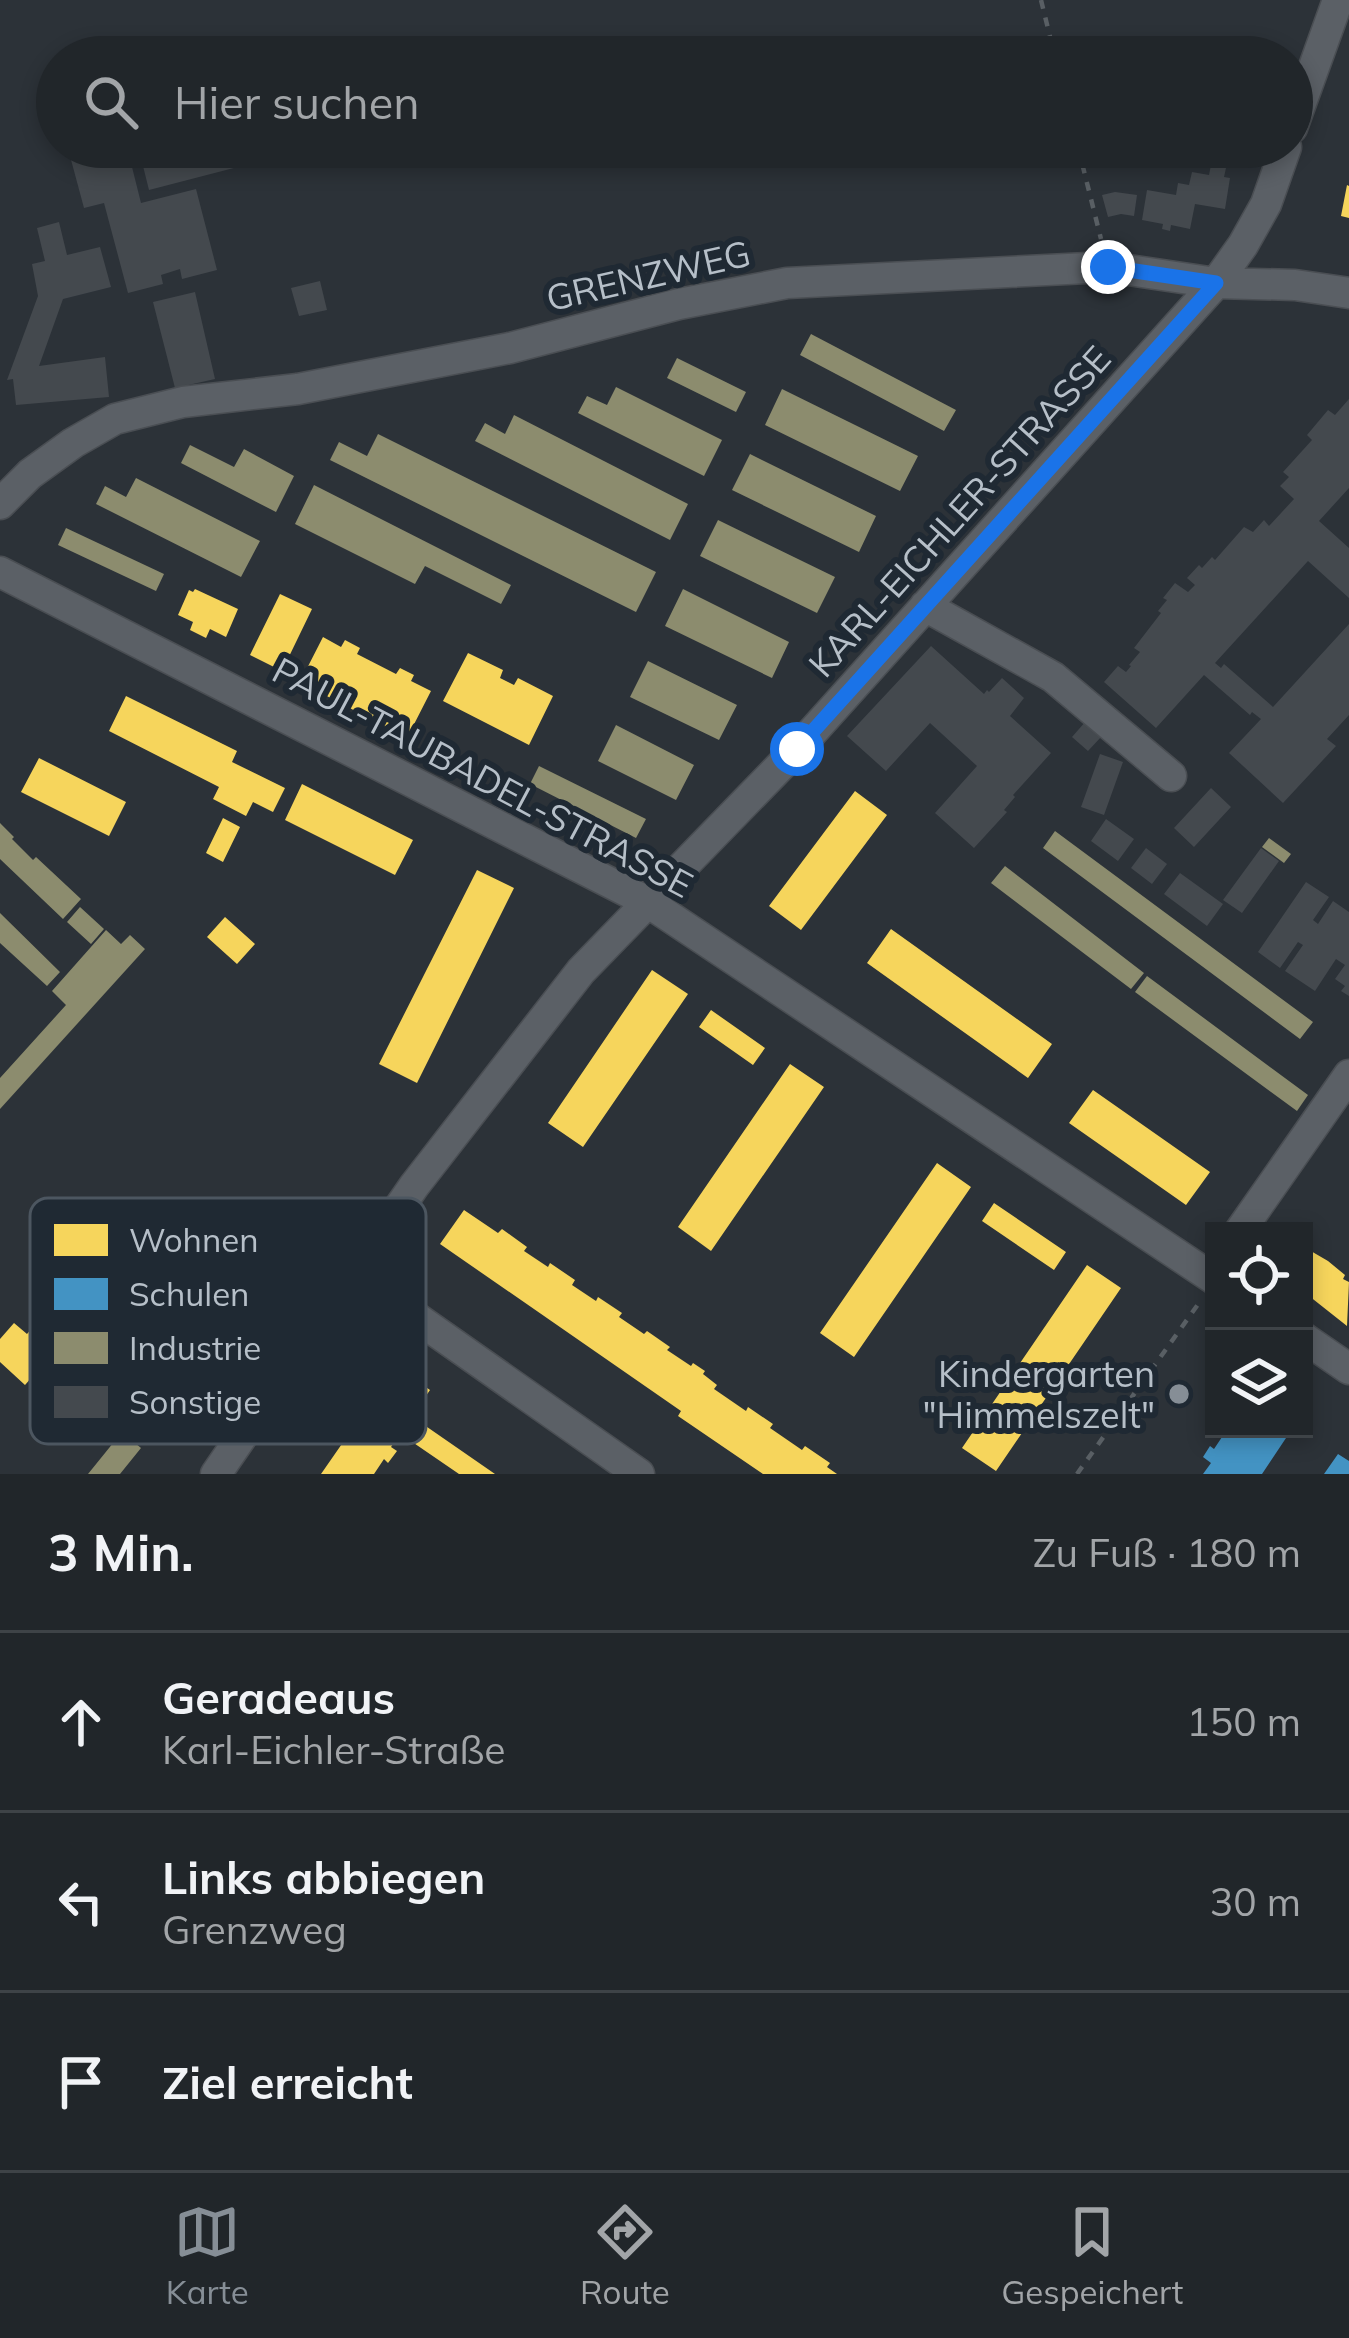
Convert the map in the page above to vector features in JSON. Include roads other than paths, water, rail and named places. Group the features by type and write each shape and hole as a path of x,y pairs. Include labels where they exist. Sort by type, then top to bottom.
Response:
{"street":[{"path":"1313,70 1338,0"},
{"name":"KARL-EICHLER-STRASSE","path":"406,1198 580,971 797,749 1216,283 1266,205 1279,168"},
{"name":"GRENZWEG","path":"0,504 30,473 115,419 183,402 298,389 487,352 679,304 787,284 1108,267 1216,283 1294,285 1349,293"},
{"name":"PAUL-TAUBADEL-STRASSE","path":"0,572 646,901 1205,1270"},
{"path":"925,606 1053,677 1171,776"},
{"path":"1246,1222 1349,1075"},
{"path":"426,1325 639,1474"},
{"path":"1313,1344 1349,1369"},
{"name":"KARL-EICHLER-STRASSE","path":"217,1474 238,1444"}],"place":[{"name":"Kindergarten \"Himmelszelt\"","path":"1179,1394"}]}
